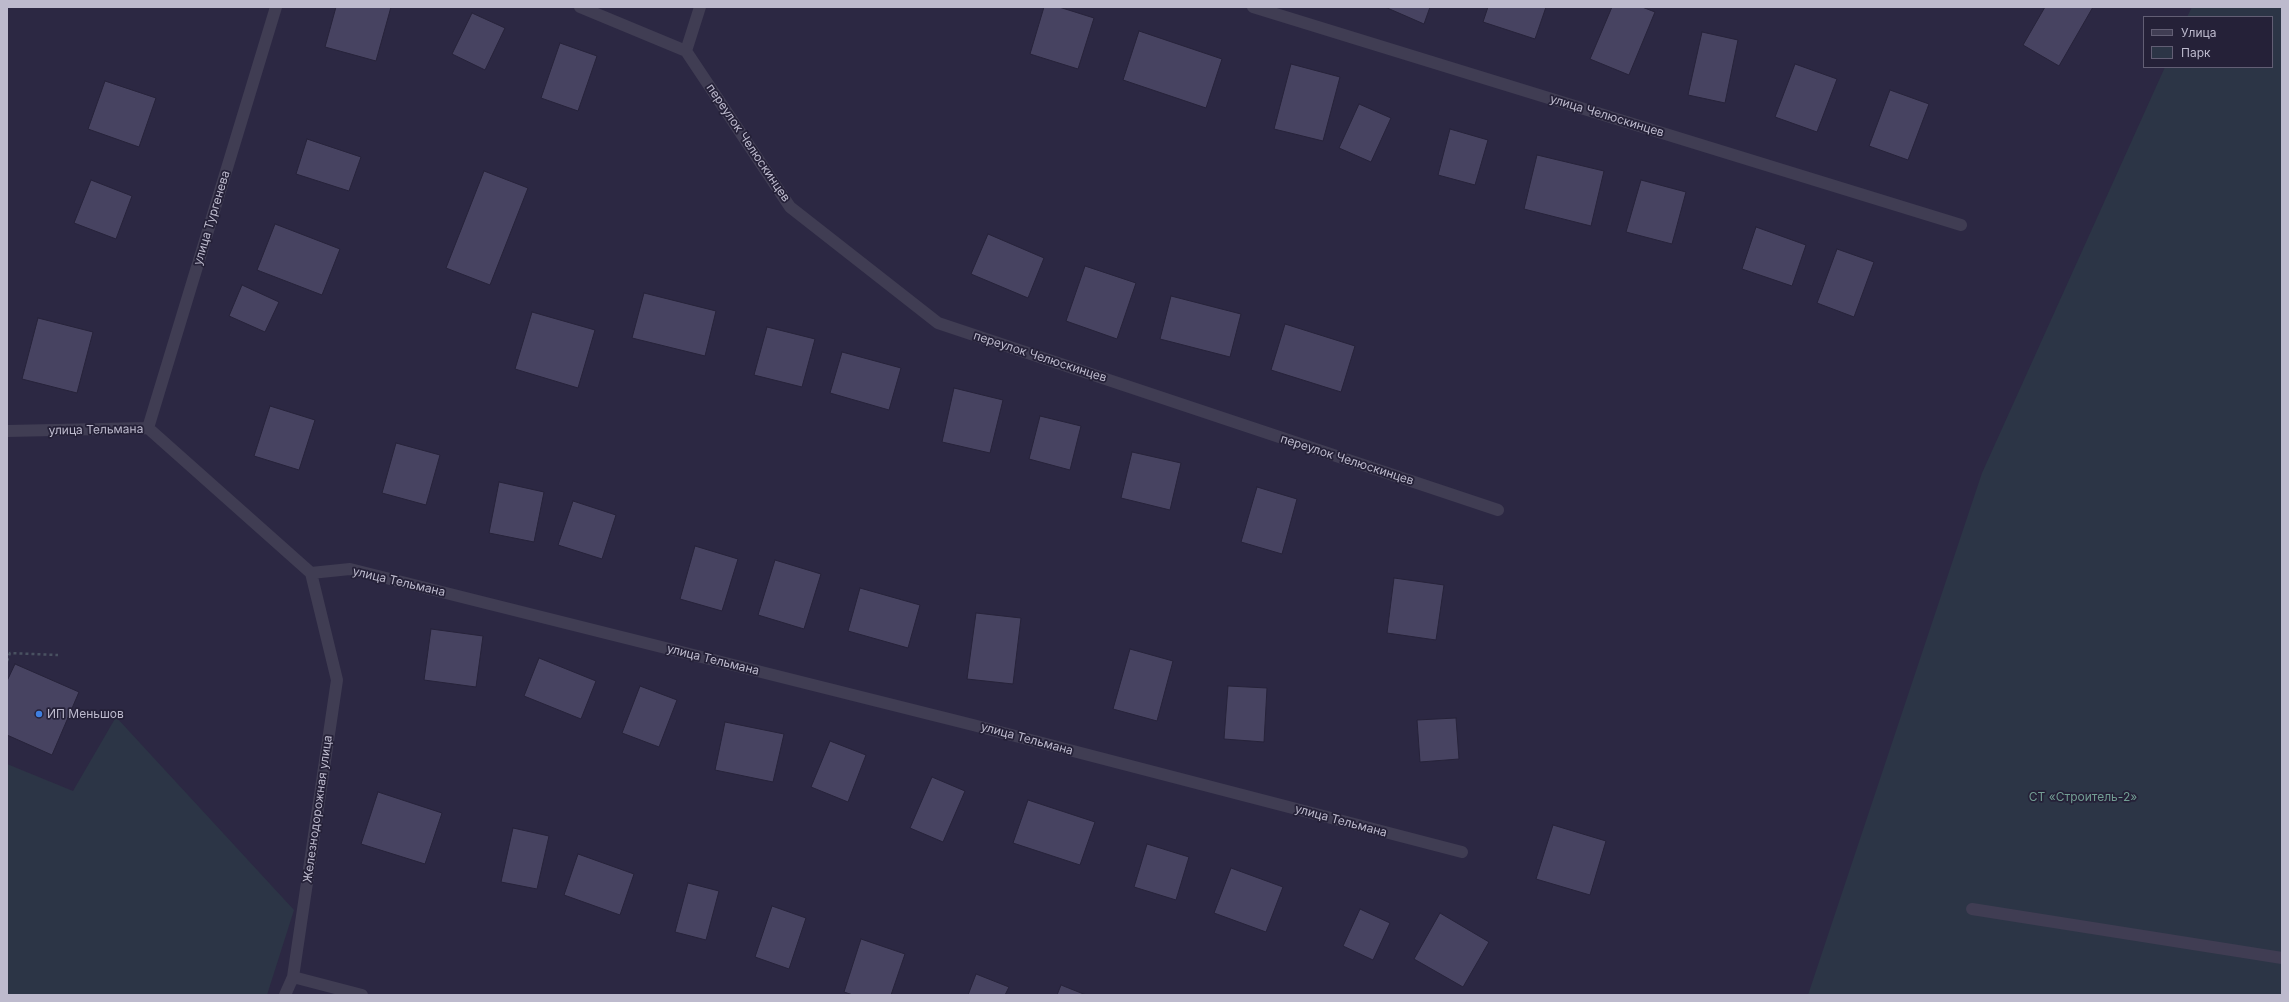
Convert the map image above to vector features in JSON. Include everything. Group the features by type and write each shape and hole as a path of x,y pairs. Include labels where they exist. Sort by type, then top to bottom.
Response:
{"street":[{"name":"улица Тургенева","path":"148,428 276,7"},
{"path":"580,7 686,51 700,7"},
{"name":"улица Челюскинцев","path":"1253,7 1961,225"},
{"name":"переулок Челюскинцев","path":"686,51 790,207 938,324 1498,510"},
{"name":"улица Тельмана","path":"7,431 148,428 311,573 350,569 981,727 1462,852"},
{"name":"Железнодорожная улица","path":"285,995 294,977 337,680 311,573"},
{"path":"1972,909 2282,958"},
{"path":"294,977 362,995"}],"path":[{"path":"7,661 10,653 58,655"}],"green space":[{"name":"СТ «Строитель-2»","path":"2192,7 2282,7 2282,995 1808,995 1982,473 2165,68 2273,68 2273,16 2188,16"},
{"path":"116,717 294,910 267,995 7,995 7,764 73,791"}],"building":[{"path":"336,7 391,7 376,61 325,47"},
{"path":"1044,7 1059,7 1094,18 1078,69 1030,54"},
{"path":"1385,7 1430,7 1424,24"},
{"path":"1488,7 1546,7 1535,39 1483,22"},
{"path":"1612,7 1642,7 1655,12 1629,75 1590,59"},
{"path":"2045,7 2093,7 2059,66 2023,45"},
{"path":"472,13 505,28 485,70 452,54"},
{"path":"1139,31 1222,59 1206,108 1123,80"},
{"path":"1702,32 1738,40 1725,103 1688,95"},
{"path":"560,43 597,56 578,111 541,98"},
{"path":"1291,64 1340,77 1323,141 1274,129"},
{"path":"1795,64 1837,79 1817,132 1775,117"},
{"path":"105,81 156,98 139,147 88,129"},
{"path":"1890,90 1929,104 1908,160 1869,146"},
{"path":"1359,104 1391,118 1371,162 1339,148"},
{"path":"1450,129 1488,140 1475,185 1438,175"},
{"path":"307,139 361,157 349,191 296,174"},
{"path":"1537,155 1604,171 1591,226 1524,209"},
{"path":"484,171 528,188 490,285 446,268"},
{"path":"91,180 132,196 116,239 74,223"},
{"path":"1641,180 1686,192 1672,244 1626,232"},
{"path":"275,224 340,249 322,295 257,270"},
{"path":"1756,227 1806,245 1792,286 1742,269"},
{"path":"988,234 1044,258 1028,298 971,274"},
{"path":"1837,249 1874,262 1854,317 1817,303"},
{"path":"1085,266 1136,283 1117,339 1066,321"},
{"path":"242,285 279,302 265,332 229,316"},
{"path":"644,293 716,311 705,356 632,338"},
{"path":"1171,296 1241,314 1230,357 1160,339"},
{"path":"532,312 595,330 578,388 515,369"},
{"path":"38,318 93,332 77,393 22,379"},
{"path":"1285,324 1355,346 1341,392 1271,370"},
{"path":"767,327 815,339 802,387 754,375"},
{"path":"842,352 901,368 889,410 830,393"},
{"path":"954,388 1003,400 990,453 942,442"},
{"path":"270,406 315,420 299,470 254,456"},
{"path":"1040,416 1081,426 1070,470 1029,459"},
{"path":"396,443 440,455 426,505 382,493"},
{"path":"1132,452 1181,463 1170,510 1121,498"},
{"path":"499,482 544,492 534,542 489,533"},
{"path":"1257,487 1297,499 1282,554 1241,542"},
{"path":"573,501 616,515 602,559 558,545"},
{"path":"695,546 738,559 722,611 680,599"},
{"path":"775,560 821,574 804,629 758,615"},
{"path":"1394,578 1444,585 1436,640 1387,633"},
{"path":"860,588 920,605 908,648 848,631"},
{"path":"976,613 1021,618 1013,684 967,679"},
{"path":"431,629 483,636 476,687 424,680"},
{"path":"1130,649 1173,661 1157,721 1113,709"},
{"path":"539,658 596,681 581,719 524,696"},
{"name":"ИП Меньшов","path":"15,664 79,692 52,755 7,735 7,681"},
{"path":"640,686 677,700 659,747 622,733"},
{"path":"1228,686 1267,688 1264,742 1224,739"},
{"path":"1456,718 1459,759 1420,762 1417,720"},
{"path":"725,722 784,734 773,782 715,770"},
{"path":"830,741 866,755 848,802 811,787"},
{"path":"932,777 965,791 943,842 910,828"},
{"path":"378,792 442,813 425,864 361,844"},
{"path":"1028,800 1095,822 1080,865 1013,843"},
{"path":"1553,825 1606,841 1590,895 1536,879"},
{"path":"513,828 549,836 537,889 501,882"},
{"path":"1147,844 1189,857 1176,900 1134,887"},
{"path":"578,854 634,874 620,915 564,895"},
{"path":"1231,868 1283,887 1266,932 1214,913"},
{"path":"688,883 719,891 706,940 675,932"},
{"path":"772,906 806,918 789,969 755,957"},
{"path":"1360,909 1390,923 1373,960 1343,946"},
{"path":"1440,913 1489,942 1463,987 1414,959"},
{"path":"861,939 905,954 891,995 853,995 844,992"},
{"path":"976,974 1009,987 1005,995 968,995"},
{"path":"1061,985 1086,995 1057,995"}],"place":[{"name":"ИП Меньшов","path":"39,714"}]}
